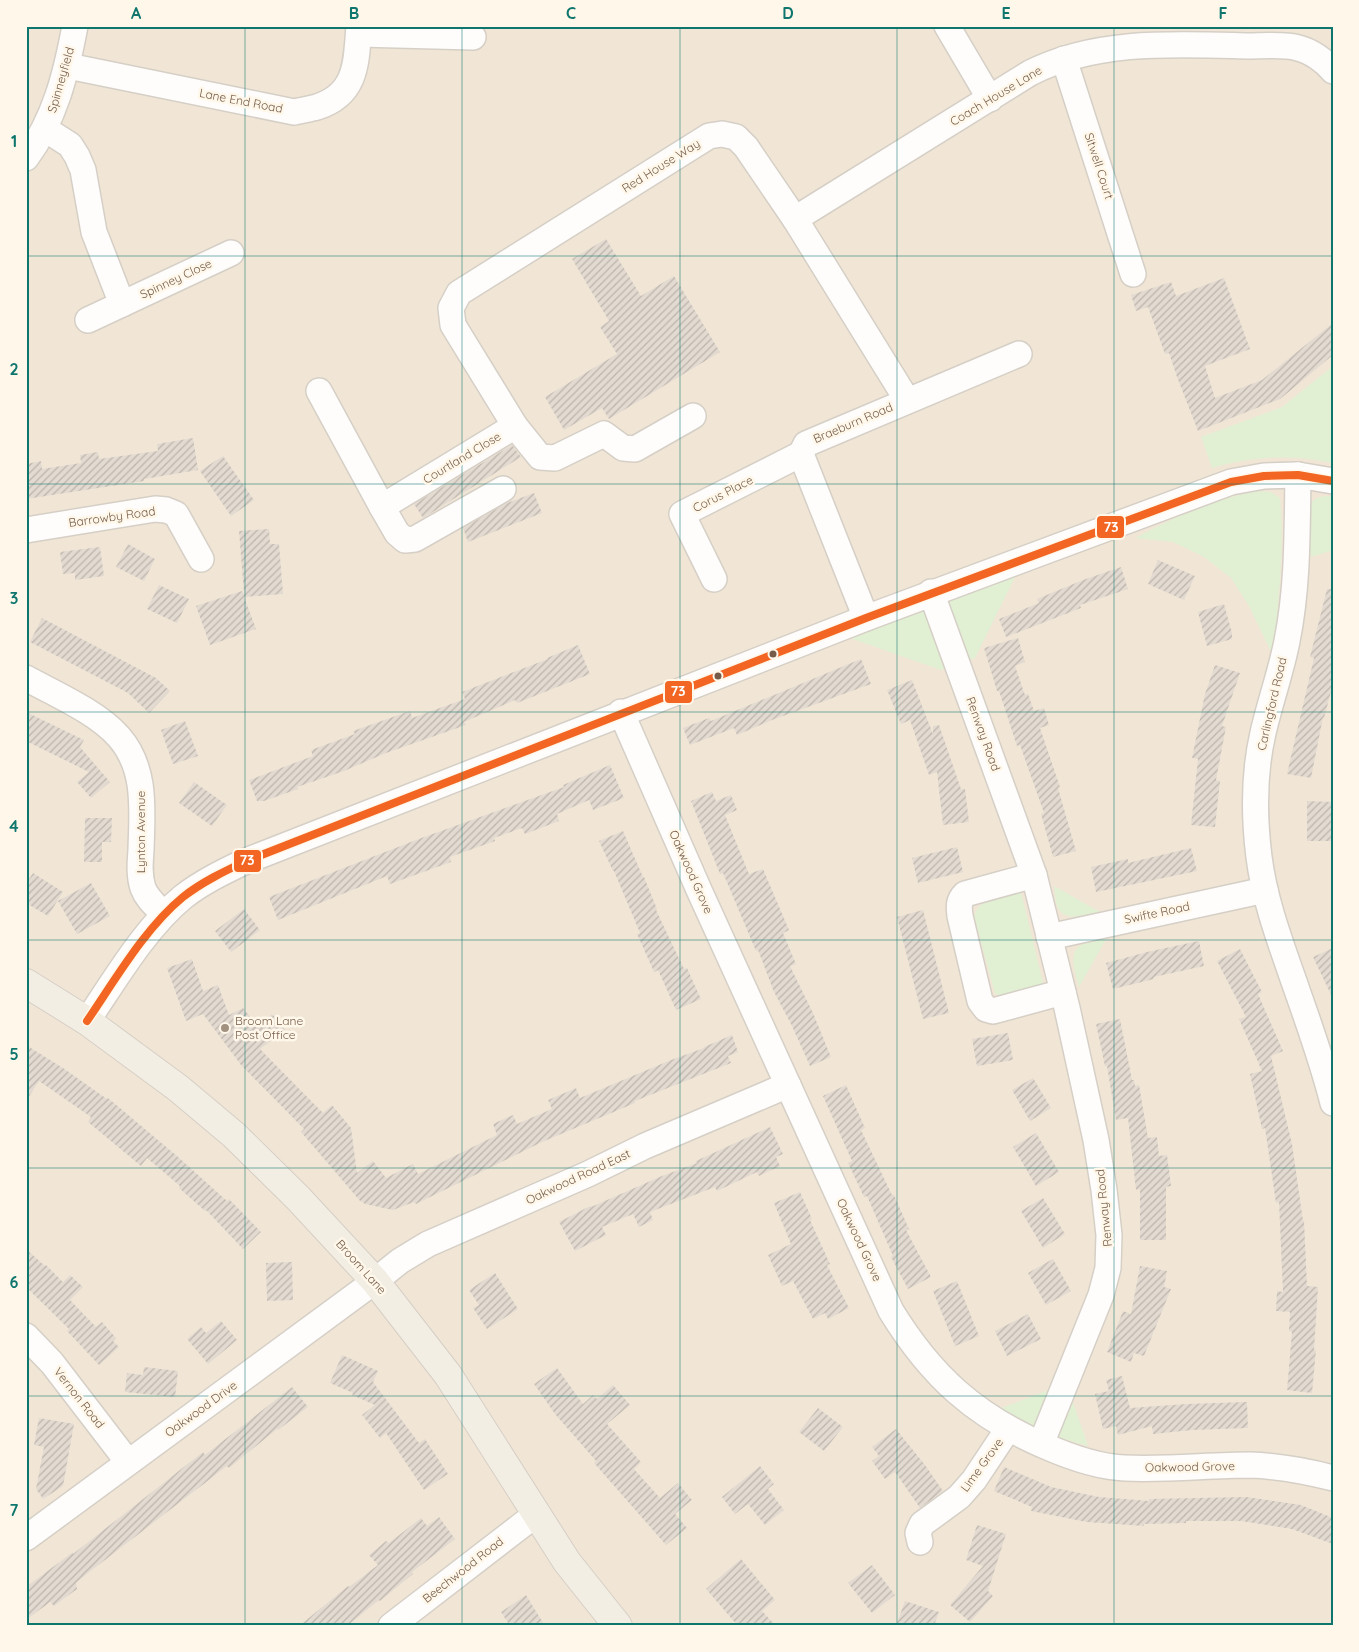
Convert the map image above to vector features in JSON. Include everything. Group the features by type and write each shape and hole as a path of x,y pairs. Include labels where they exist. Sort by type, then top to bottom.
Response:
{"main road":[{"name":"Broom Lane","path":"26,983 87,1021 178,1088 234,1135 298,1198 375,1281 448,1375 535,1515 567,1562 618,1626"}],"street":[{"name":"Spinneyfield","path":"26,158 45,129 56,104 68,66 75,26"},
{"path":"947,26 990,98"},
{"name":"Lane End Road","path":"68,66 294,112 318,107 337,97 349,84 355,70 359,30"},
{"path":"359,30 473,36"},
{"name":"Coach House Lane","path":"795,219 1030,73 1064,59 1134,36 1214,45 1298,47 1326,62 1333,71"},
{"name":"Sitwell Court","path":"1064,59 1134,274"},
{"path":"45,129 70,145 77,156 83,170 94,232 122,304"},
{"name":"Red House Way","path":"515,426 453,325 452,308 459,293 709,136 722,134 736,137 746,147 795,219 907,400"},
{"name":"Spinney Close","path":"88,320 230,254"},
{"name":"Braeburn Road","path":"866,618 801,454 806,444 1018,354"},
{"path":"319,391 397,533 405,540 415,540 503,490"},
{"name":"Courtland Close","path":"382,507 515,426 540,457 555,458 604,434 623,448 634,449 693,416"},
{"name":"Corus Place","path":"714,579 682,514 801,454"},
{"path":"87,1021 126,963 164,914 184,896 246,861 621,712 931,592 1231,482 1264,476 1298,475 1333,481"},
{"name":"Carlingford Road","path":"1298,475 1296,562 1292,612 1282,665 1263,734 1258,766 1257,828 1259,857 1265,890 1277,935 1325,1072 1333,1103"},
{"name":"Barrowby Road","path":"26,530 156,509 166,510 176,514 201,558"},
{"name":"Renway Road","path":"931,592 1034,875 1063,992 1096,1140 1104,1190 1109,1235 1108,1268 1102,1296 1040,1444"},
{"name":"Lynton Avenue","path":"26,678 99,719 120,738 128,751 140,780 142,799 140,867 143,889 149,900 164,914"},
{"name":"Oakwood Grove","path":"621,712 891,1311 906,1336 925,1361 965,1400 1008,1429 1064,1455 1122,1468 1162,1469 1251,1466 1307,1472 1333,1478"},
{"path":"1034,875 965,894 960,898 958,905 960,916 980,1002 986,1009 993,1010 1063,992"},
{"name":"Swifte Road","path":"1049,937 1265,890"},
{"name":"Oakwood Road East","path":"375,1281 400,1261 428,1244 588,1174 645,1146 788,1085"},
{"name":"Oakwood Drive","path":"26,1538 375,1281"},
{"name":"Vernon Road","path":"26,1336 70,1386 128,1462"},
{"name":"Lime Grove","path":"920,1542 918,1533 922,1524 959,1497 974,1480 1008,1429"},
{"name":"Beechwood Road","path":"391,1626 535,1515"}],"shaded area":[{"path":"26,26 1333,26 1333,1626 26,1626"}],"green space":[{"path":"1333,366 1333,463 1287,457 1242,461 1212,468 1201,437 1282,407"},
{"path":"1258,491 1271,492 1280,498 1282,538 1273,656 1249,606 1231,578 1204,557 1173,542 1135,538 1195,510 1242,494"},
{"path":"1333,496 1333,550 1311,557 1308,527 1310,505 1316,499"},
{"path":"1017,573 975,658 941,670 847,637"},
{"path":"1054,886 1100,912 1089,915 1064,915 1057,906"},
{"path":"1021,892 1043,983 1041,988 1000,997 995,993 974,917 977,909 983,903"},
{"path":"1106,939 1079,987 1073,964 1075,952 1083,944"},
{"path":"1049,1390 1073,1402 1088,1446 1043,1431 1001,1408"}],"building":[{"path":"606,239 641,296 674,276 720,352 609,419 602,408 564,430 545,397 617,354 600,327 609,321 572,259"},
{"path":"1224,278 1250,349 1205,366 1215,398 1262,380 1333,323 1333,355 1280,399 1198,431 1169,353 1165,354 1148,307 1136,311 1131,295 1171,282 1176,296"},
{"path":"193,438 198,470 144,479 144,481 26,499 26,464 41,461 42,469 81,463 80,455 98,452 99,459 158,451 157,444"},
{"path":"512,445 521,457 423,518 414,504"},
{"path":"223,456 254,500 231,516 200,471"},
{"path":"534,493 542,513 468,542 463,528 505,504"},
{"path":"269,529 270,544 279,544 283,594 244,597 256,629 210,645 196,606 242,591 244,594 239,531"},
{"path":"128,544 155,559 144,581 116,567"},
{"path":"100,547 104,576 75,580 75,573 63,574 60,552"},
{"path":"1158,560 1195,576 1184,600 1148,584"},
{"path":"1121,567 1128,589 1080,605 1081,608 1006,637 999,619 1039,603 1037,599"},
{"path":"159,585 189,599 177,623 147,609"},
{"path":"1327,589 1333,589 1333,684 1323,717 1311,778 1287,774 1314,658 1310,657"},
{"path":"1224,604 1232,639 1207,646 1198,612"},
{"path":"42,618 156,678 170,691 149,713 128,693 30,642"},
{"path":"1018,638 1025,662 1015,666 1025,695 1028,694 1034,711 1044,708 1049,725 1040,728 1060,787 1058,788 1076,851 1053,857 1041,814 1044,813 1020,745 1017,746 999,691 997,691 984,648"},
{"path":"578,645 590,674 517,703 515,700 464,722 466,725 386,753 344,771 297,787 298,789 264,801 257,801 249,780 313,756 311,750 355,734 353,731 410,711 412,718 465,699 462,692 548,659"},
{"path":"861,659 871,684 772,720 737,735 734,728 690,745 683,728 709,718 711,721"},
{"path":"1215,665 1240,673 1222,726 1226,727 1216,780 1220,781 1215,827 1191,825 1198,759 1192,758 1205,694"},
{"path":"912,680 933,734 933,726 939,725 961,789 965,789 969,822 943,825 937,772 929,775 910,720 901,724 887,690"},
{"path":"26,712 84,740 80,747 110,782 91,798 77,782 89,772 26,741"},
{"path":"185,721 198,756 173,764 161,730"},
{"path":"610,765 624,798 593,810 589,800 557,814 559,821 525,834 522,828 494,838 495,841 450,857 451,862 390,884 387,876 278,920 269,897 416,840 564,787 563,785"},
{"path":"194,782 227,805 212,826 179,803"},
{"path":"712,792 716,801 731,795 737,810 725,815 749,874 763,869 789,930 783,933 796,964 790,966 813,1013 831,1057 810,1066 774,992 758,950 756,951 723,873 720,874 691,801"},
{"path":"1307,801 1333,802 1332,841 1307,841"},
{"path":"85,818 112,818 111,842 102,842 102,862 84,862"},
{"path":"623,831 644,877 656,910 684,969 687,968 701,999 676,1010 658,970 654,972 637,934 640,933 614,871 599,841"},
{"path":"957,847 963,872 918,883 912,858"},
{"path":"1191,848 1197,871 1096,892 1091,867 1128,859 1128,863"},
{"path":"33,873 63,892 48,916 26,903 26,884"},
{"path":"91,883 110,916 77,934 58,901"},
{"path":"244,909 260,930 231,952 215,931"},
{"path":"923,910 949,1013 923,1019 897,917"},
{"path":"1199,941 1204,966 1154,977 1154,979 1113,989 1106,963"},
{"path":"1333,948 1333,999 1313,957"},
{"path":"1240,949 1262,992 1258,994 1283,1051 1271,1056 1292,1144 1304,1221 1307,1286 1318,1287 1314,1350 1316,1350 1312,1393 1287,1390 1292,1332 1289,1331 1290,1312 1276,1311 1277,1291 1283,1292 1279,1202 1276,1203 1265,1128 1262,1129 1250,1074 1262,1071 1239,1019 1246,1017 1217,961"},
{"path":"192,959 203,991 218,985 229,1015 243,1008 257,1025 272,1014 285,1030 260,1049 323,1113 332,1105 351,1128 357,1173 373,1161 386,1178 413,1164 418,1174 497,1135 493,1124 513,1115 517,1124 552,1109 548,1100 576,1088 580,1098 732,1035 738,1052 728,1056 731,1063 635,1101 635,1103 542,1142 416,1204 414,1202 393,1210 361,1202 301,1132 304,1129 241,1065 203,1014 186,1021 167,968"},
{"path":"1120,1019 1132,1080 1134,1080 1135,1086 1139,1085 1148,1138 1157,1137 1159,1156 1167,1155 1171,1186 1166,1187 1166,1240 1140,1240 1140,1189 1136,1190 1128,1118 1116,1120 1107,1066 1105,1066 1096,1024"},
{"path":"1008,1033 1013,1060 977,1066 972,1039"},
{"path":"26,1045 108,1098 227,1201 229,1199 261,1232 243,1249 206,1210 147,1158 141,1166 88,1122 91,1117 39,1081 26,1101"},
{"path":"1033,1078 1051,1108 1030,1121 1012,1090"},
{"path":"846,1085 865,1128 861,1130 892,1195 894,1195 909,1229 906,1230 931,1277 908,1289 891,1257 893,1256 867,1196 864,1197 848,1163 852,1161 823,1096"},
{"path":"770,1127 783,1154 776,1157 780,1166 759,1176 757,1172 717,1191 715,1187 650,1212 653,1220 639,1227 633,1214 602,1227 606,1235 575,1251 559,1222 590,1206 697,1163 696,1161"},
{"path":"1036,1133 1059,1172 1036,1186 1013,1147"},
{"path":"800,1192 812,1219 810,1220 830,1264 827,1265 849,1308 828,1319 825,1313 813,1319 793,1281 782,1286 768,1255 791,1244 774,1203"},
{"path":"1043,1198 1065,1234 1043,1248 1021,1211"},
{"path":"26,1249 63,1282 70,1275 83,1287 70,1300 96,1327 102,1322 116,1338 113,1341 119,1347 99,1365 67,1331 69,1329 26,1287"},
{"path":"1053,1259 1071,1291 1046,1305 1028,1273"},
{"path":"292,1262 293,1300 267,1301 266,1263"},
{"path":"1140,1266 1167,1271 1164,1287 1171,1289 1144,1356 1134,1353 1131,1362 1107,1352 1123,1311 1131,1314"},
{"path":"495,1273 518,1309 487,1329 473,1308 479,1305 469,1290"},
{"path":"957,1281 979,1336 955,1346 933,1291"},
{"path":"1028,1314 1041,1339 1007,1356 995,1331"},
{"path":"221,1321 237,1340 208,1364 187,1339 201,1327 206,1333"},
{"path":"342,1355 378,1371 373,1382 419,1443 425,1439 448,1474 424,1490 386,1433 380,1438 362,1415 375,1405 330,1383"},
{"path":"144,1367 178,1371 175,1397 125,1392 127,1373 143,1375"},
{"path":"557,1368 583,1404 593,1395 597,1399 613,1385 630,1405 607,1424 641,1462 634,1469 660,1498 678,1483 692,1500 675,1514 687,1528 666,1545 594,1463 596,1461 555,1414 534,1384"},
{"path":"1122,1376 1130,1408 1247,1402 1248,1428 1192,1430 1153,1434 1152,1426 1118,1435 1116,1426 1103,1429 1095,1394 1109,1391 1106,1380"},
{"path":"292,1387 308,1407 277,1429 229,1468 227,1466 88,1573 76,1583 77,1589 54,1606 50,1602 26,1620 26,1587 73,1552 73,1554 203,1452 205,1455"},
{"path":"818,1408 843,1427 824,1451 799,1432"},
{"path":"39,1418 74,1424 63,1486 43,1499 36,1489 44,1447 34,1445"},
{"path":"896,1429 943,1491 920,1508 895,1472 885,1479 872,1461 879,1456 872,1447"},
{"path":"760,1466 774,1484 768,1489 784,1510 765,1525 748,1504 735,1514 722,1497"},
{"path":"1004,1467 1051,1487 1099,1497 1149,1501 1149,1499 1246,1497 1301,1505 1333,1518 1333,1544 1292,1529 1241,1521 1186,1521 1186,1523 1144,1524 1144,1526 1087,1522 1031,1511 1032,1507 994,1491"},
{"path":"439,1517 455,1539 412,1572 413,1574 380,1601 347,1626 299,1626 348,1586 378,1565 369,1555 386,1541 389,1543 421,1518 427,1526"},
{"path":"977,1525 1006,1534 988,1591 993,1596 970,1622 950,1605 983,1566 966,1560"},
{"path":"741,1559 775,1600 762,1611 776,1626 738,1626 706,1589"},
{"path":"872,1565 895,1595 872,1613 848,1583"},
{"path":"526,1595 545,1626 510,1626 501,1612"},
{"path":"905,1601 939,1612 934,1626 896,1626"}],"transit line":[{"name":"73","path":"87,1021 131,955 169,910 198,886 246,861 866,618 1231,482 1264,476 1298,475 1333,481"}],"place":[{"name":"Broom Lane Post Office","path":"225,1028"}]}
